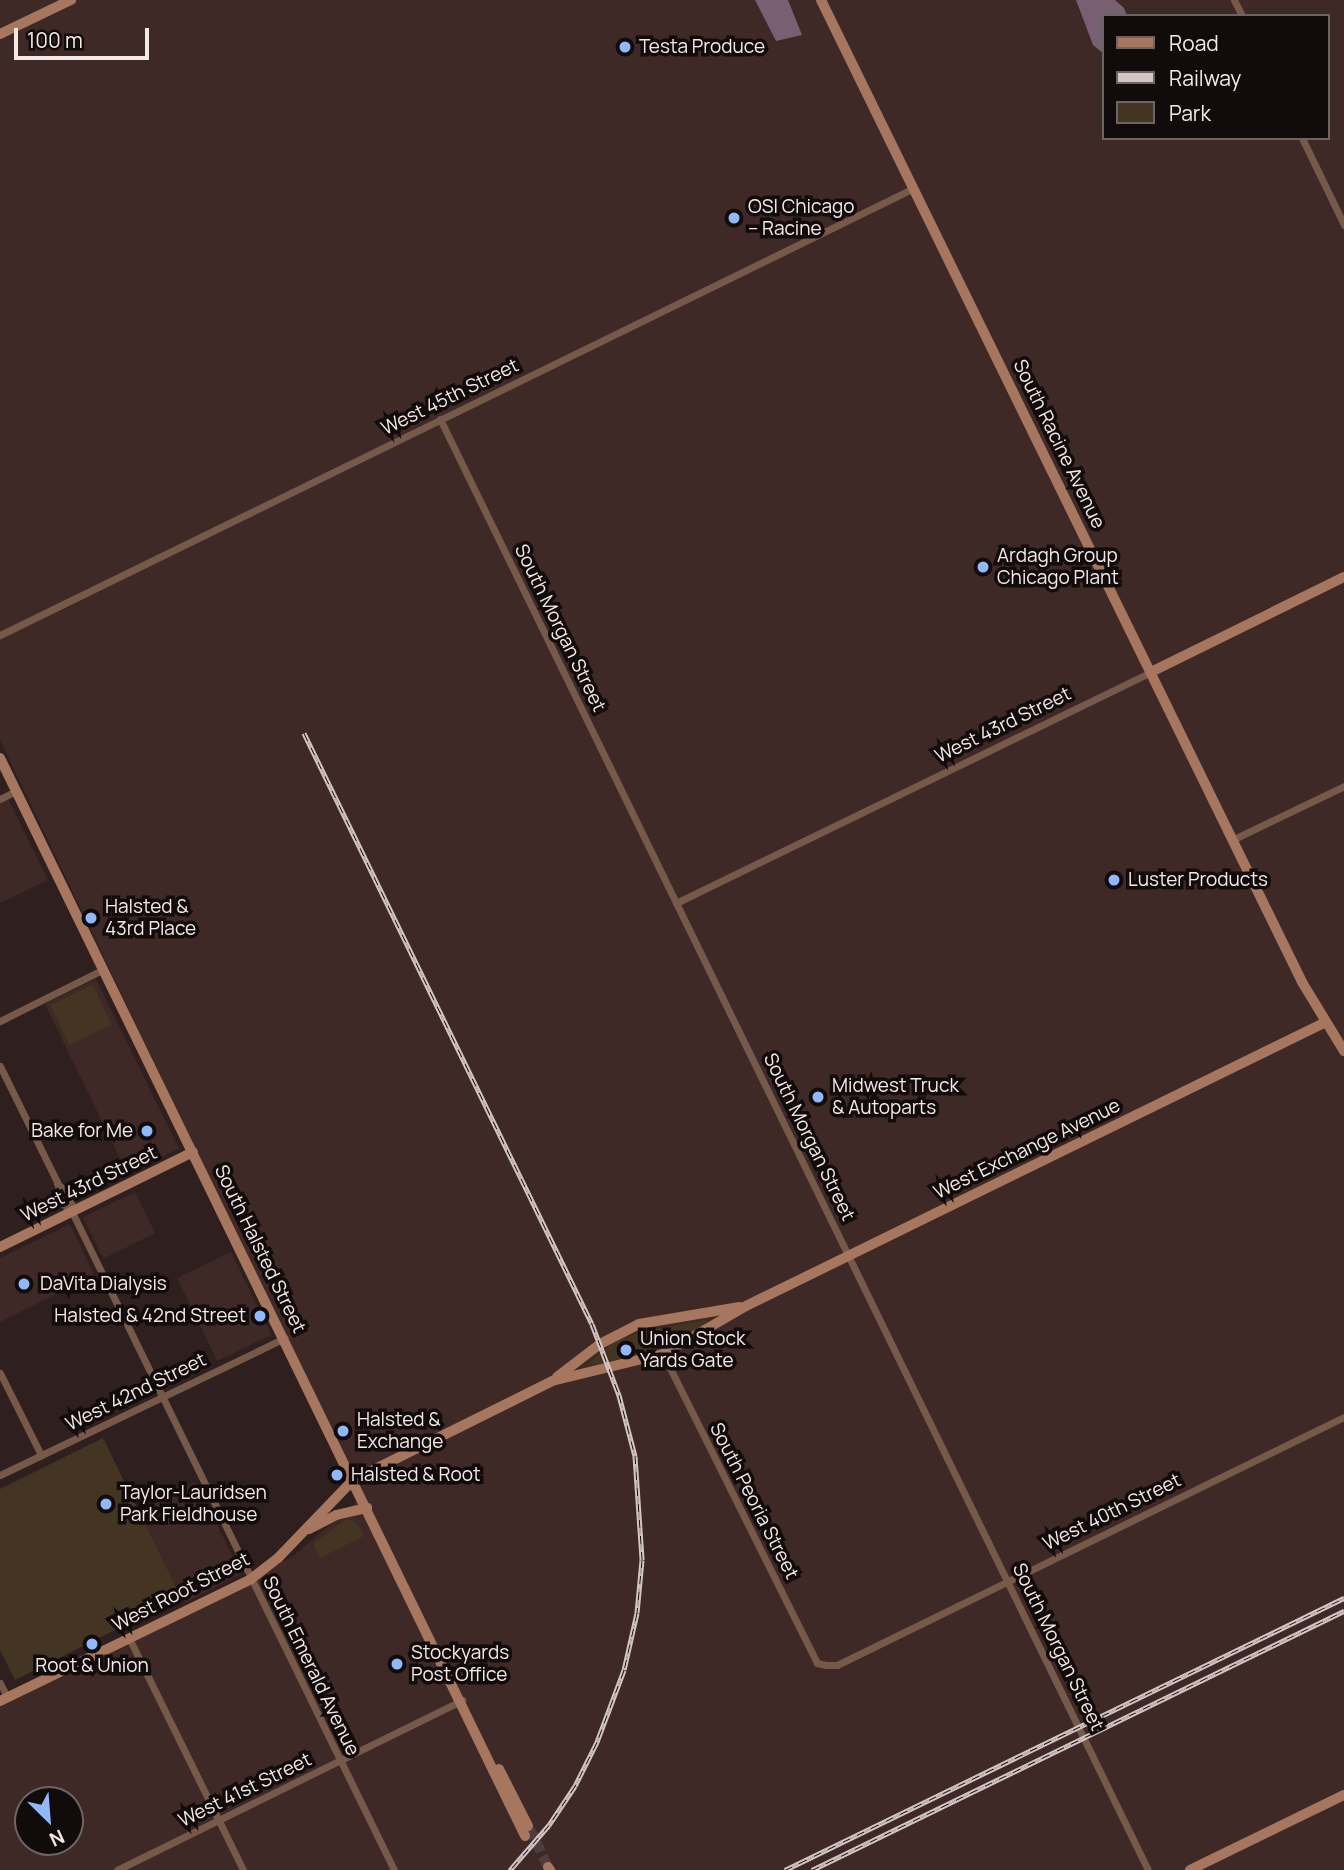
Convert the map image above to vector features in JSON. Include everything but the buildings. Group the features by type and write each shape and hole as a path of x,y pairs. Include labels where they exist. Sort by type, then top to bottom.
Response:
{"street":[{"path":"0,34 71,0"},
{"name":"South Racine Avenue","path":"821,0 1324,1023 1344,1051"},
{"path":"1303,140 1344,225"},
{"name":"West 45th Street","path":"0,635 914,188"},
{"name":"South Morgan Street","path":"440,419 1148,1870"},
{"name":"West 43rd Street","path":"676,903 1344,577"},
{"name":"South Halsted Street","path":"0,758 527,1833"},
{"path":"1234,839 1344,786"},
{"path":"0,799 16,791"},
{"path":"0,1021 104,970"},
{"name":"West Exchange Avenue","path":"552,1381 663,1354 746,1306 1324,1023"},
{"name":"South Emerald Avenue","path":"0,1066 57,1182 71,1198 72,1212 394,1870"},
{"name":"West 43rd Street","path":"0,1247 193,1152"},
{"name":"West Exchange Avenue","path":"353,1480 552,1381 600,1344 639,1324 746,1306"},
{"name":"West 42nd Street","path":"0,1475 285,1338"},
{"name":"South Peoria Street","path":"663,1354 817,1663"},
{"path":"0,1373 41,1455"},
{"name":"West 40th Street","path":"817,1663 837,1665 1344,1417"},
{"name":"West Root Street","path":"3,1699 251,1579 353,1480"},
{"path":"300,1534 335,1515 367,1508"},
{"path":"129,1638 243,1870"},
{"path":"0,1683 3,1699"},
{"name":"West 41st Street","path":"117,1870 462,1700"},
{"path":"1190,1870 1344,1795"}],"shaded area":[{"path":"0,0 1344,0 1344,1870 0,1870 0,1700 292,1557 362,1497 0,740"},
{"path":"755,0 788,0 802,35 776,41"},
{"path":"1076,0 1115,0 1126,14 1102,14 1102,52 1093,45"},
{"path":"8,799 48,880 0,903 0,803"},
{"path":"96,979 179,1149 128,1174 45,1004"},
{"path":"135,1192 155,1233 103,1259 83,1217"},
{"path":"70,1224 94,1275 0,1322 0,1258"},
{"path":"231,1252 271,1335 217,1361 177,1278"},
{"path":"195,1482 242,1574 185,1603 138,1511"}],"green space":[{"path":"93,985 112,1025 69,1045 50,1005"},
{"path":"705,1320 711,1323 650,1354 585,1366 612,1344 638,1332"},
{"path":"103,1438 181,1597 15,1680 0,1650 0,1489"},
{"path":"347,1519 355,1522 364,1536 320,1558 313,1544"}],"tunnel":[{"path":"530,1829 548,1867"}],"railway":[{"path":"304,733 592,1324 619,1395 635,1456 642,1560 637,1613 624,1670 597,1742 575,1786 549,1825 510,1870"},
{"path":"785,1870 1344,1598"},
{"path":"812,1870 1344,1611"}],"place":[{"name":"Testa Produce","path":"625,47"},
{"name":"OSI Chicago – Racine","path":"734,218"},
{"name":"Ardagh Group Chicago Plant","path":"983,567"},
{"name":"Luster Products","path":"1114,880"},
{"name":"Halsted & 43rd Place","path":"91,918"},
{"name":"Midwest Truck & Autoparts","path":"818,1097"},
{"name":"Bake for Me","path":"147,1131"},
{"name":"DaVita Dialysis","path":"24,1284"},
{"name":"Halsted & 42nd Street","path":"260,1316"},
{"name":"Union Stock Yards Gate","path":"626,1350"},
{"name":"Halsted & Exchange","path":"343,1431"},
{"name":"Halsted & Root","path":"337,1475"},
{"name":"Taylor-Lauridsen Park Fieldhouse","path":"106,1504"},
{"name":"Root & Union","path":"92,1644"},
{"name":"Stockyards Post Office","path":"397,1664"}]}
